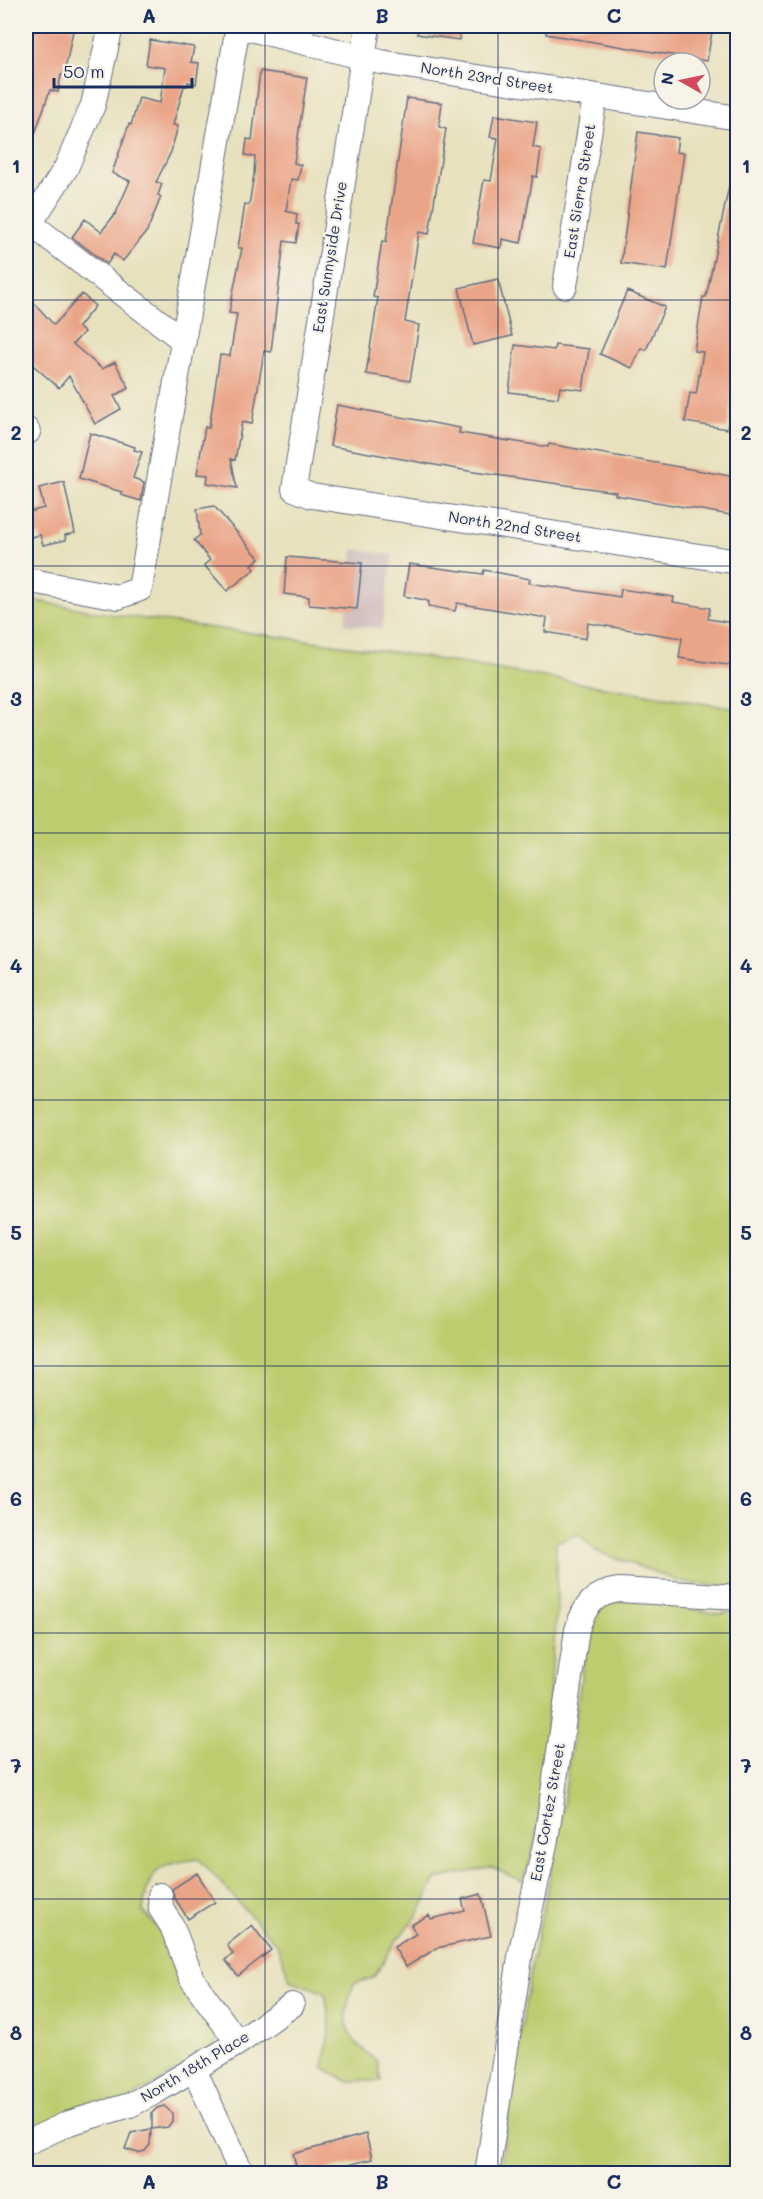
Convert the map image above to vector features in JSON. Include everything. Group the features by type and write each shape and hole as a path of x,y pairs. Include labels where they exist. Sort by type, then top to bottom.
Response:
{"street":[{"path":"111,26 93,105 66,168 28,227 184,341"},
{"path":"26,580 118,597 140,589 238,26"},
{"name":"North 23rd Street","path":"238,26 363,58 738,118"},
{"name":"East Sunnyside Drive","path":"294,489 368,26"},
{"name":"East Sierra Street","path":"565,286 595,96"},
{"name":"North 22nd Street","path":"294,489 312,496 738,562"},
{"name":"East Cortez Street","path":"487,2174 510,2014 546,1840 577,1630 584,1608 603,1592 619,1590 738,1597"},
{"path":"160,1895 160,1909 176,1933 192,1979 238,2043"},
{"name":"North 18th Place","path":"26,2143 69,2123 130,2105 238,2043 292,2005"},
{"path":"194,2069 242,2174"}],"shaded area":[{"path":"353,549 393,555 382,629 345,624"}],"green space":[{"path":"26,599 109,614 393,652 737,709 737,1587 684,1583 596,1551 579,1534 556,1542 557,1610 537,1838 523,1882 492,1867 436,1879 418,1915 396,1941 373,1978 354,1983 347,2009 348,2028 358,2044 377,2061 381,2081 347,2081 323,2067 330,2026 325,1993 290,1980 277,1945 199,1859 185,1861 165,1867 152,1877 143,1911 173,1946 221,2031 211,2051 127,2101 26,2135"},
{"path":"632,1598 719,1614 737,1611 737,2173 499,2174 530,1972 559,1833 588,1629 599,1605"}],"building":[{"path":"30,26 74,26 64,75 61,75 58,92 50,90 28,154 26,154 26,50"},
{"path":"418,26 461,26 459,40 417,34"},
{"path":"546,26 713,26 709,51 652,52 546,34"},
{"path":"150,40 194,47 191,62 199,63 196,84 188,82 187,86 184,86 173,125 178,126 171,152 156,182 162,184 158,195 161,197 147,231 123,261 114,254 107,264 72,237 85,219 101,232 116,213 130,181 112,173 139,98 160,103 165,68 146,65"},
{"path":"260,71 307,78 294,163 301,165 298,180 291,179 286,211 297,214 296,224 299,224 296,243 284,241 271,352 264,351 252,424 242,422 235,460 231,459 237,488 207,483 208,475 197,474 205,427 209,428 220,355 230,356 237,314 229,313 242,248 238,248 245,204 249,205 254,174 255,157 245,155 247,139 252,140"},
{"path":"407,98 442,103 439,127 446,129 429,234 419,232 405,322 419,325 410,381 366,374 378,298 373,297 382,241 386,242"},
{"path":"494,115 537,122 533,147 541,149 537,177 533,176 521,243 502,239 501,248 473,243 484,180 491,181 498,138 490,137"},
{"path":"638,132 678,138 676,152 684,153 667,270 621,263"},
{"path":"730,181 738,182 738,363 727,429 685,422 690,393 696,394 703,352 694,351 703,297 706,297"},
{"path":"498,279 512,336 473,345 459,288"},
{"path":"627,291 665,307 646,350 641,348 632,368 600,354"},
{"path":"26,294 54,325 82,294 95,306 78,327 84,332 73,344 102,369 115,362 129,388 114,396 121,409 95,424 69,376 59,388 26,359"},
{"path":"515,345 554,350 555,345 589,349 583,390 560,387 558,398 509,392"},
{"path":"337,405 460,428 459,433 548,447 549,444 736,477 730,515 615,495 616,492 474,472 330,446"},
{"path":"90,433 135,447 134,450 142,452 133,478 144,482 141,501 121,495 122,492 79,479"},
{"path":"64,482 75,533 65,535 66,540 43,545 40,535 26,538 26,513 44,508 39,488"},
{"path":"214,506 259,558 252,565 255,569 227,591 204,565 210,560 194,540 200,535 197,509"},
{"path":"287,557 362,563 357,609 309,605 309,597 284,594"},
{"path":"409,564 483,574 484,570 530,579 529,583 620,597 621,589 674,597 673,602 710,608 708,619 738,624 735,666 679,658 682,638 588,623 586,639 545,632 547,618 457,603 455,611 428,606 429,602 425,600 404,596"},
{"path":"197,1873 215,1902 188,1919 174,1897 172,1889"},
{"path":"481,1894 491,1936 437,1948 406,1967 394,1947 416,1934 411,1925 429,1915 431,1919 465,1911 462,1899"},
{"path":"252,1925 271,1950 238,1976 225,1960 233,1954 227,1945"},
{"path":"164,2106 172,2113 172,2121 168,2127 152,2129 152,2113"},
{"path":"151,2129 150,2145 145,2151 138,2153 125,2149 131,2133"},
{"path":"366,2134 372,2159 323,2171 323,2174 298,2174 293,2154"}]}
